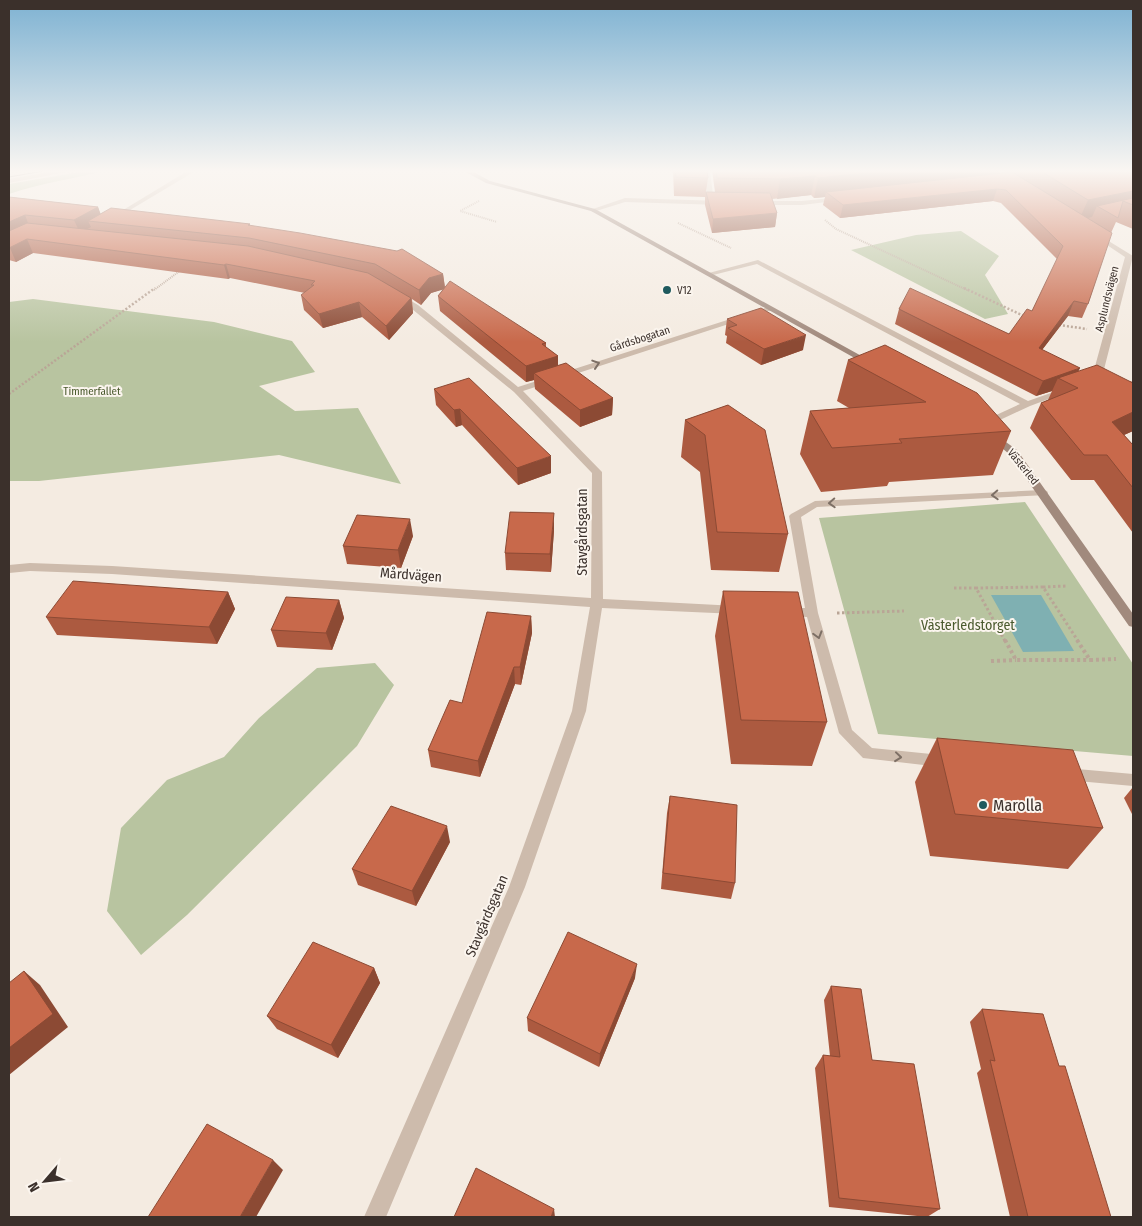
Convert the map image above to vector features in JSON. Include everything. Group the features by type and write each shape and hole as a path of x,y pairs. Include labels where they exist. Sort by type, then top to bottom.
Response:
{"street":[{"path":"624,227 878,368"},
{"name":"Asplundsvägen","path":"1085,228 1131,256 1110,333 1087,384"},
{"path":"709,274 758,262 1027,404 1087,384 1108,386"},
{"name":"Stavgårdsgatan","path":"375,1217 517,887 579,711 597,603 598,472 517,390 415,307 390,293"},
{"name":"Gårdsbogatan","path":"517,390 771,309"},
{"name":"Västerled","path":"1027,404 976,424 1013,452 1133,623"},
{"path":"956,763 868,754 846,733 812,614 794,516 815,504 1043,493"},
{"name":"Mårdvägen","path":"9,569 30,567 112,570 597,603 754,610"},
{"path":"773,612 812,614"},
{"path":"1054,772 1133,780"}],"path":[{"path":"686,227 758,262"},
{"path":"834,227 1032,318"},
{"path":"9,394 185,267"},
{"path":"1054,324 1110,333"},
{"path":"1043,586 1090,660"},
{"path":"954,588 1066,586"},
{"path":"976,588 1016,660"},
{"path":"812,614 904,612"},
{"path":"991,661 1116,659"}],"green space":[{"path":"961,231 999,256 985,275 1008,314 985,319 851,250 916,235"},
{"name":"Timmerfallet","path":"33,299 214,322 292,341 315,372 259,386 295,411 358,408 401,484 279,455 39,481 9,481 9,302"},
{"name":"Västerledstorget","path":"1025,502 1133,664 1133,756 878,734 819,518"},
{"path":"375,663 394,685 357,746 187,915 141,955 107,911 121,828 167,780 224,757 259,718 317,668"}],"water":[{"path":"991,595 1041,595 1074,651 1023,652"}],"building":[{"path":"18,227 67,227 248,246 368,273 411,298 386,326 359,302 319,314 301,295 314,285 311,285 315,281 226,264 27,239 9,248 9,231"},
{"path":"147,227 262,227 397,251 402,249 443,274 429,278 419,290 375,264 249,238"},
{"path":"1044,227 1103,227 1112,233 1088,304 1074,301 1039,348 1080,368 1043,381 899,309 910,288 1009,334 1027,309 1032,311 1063,246"},
{"path":"450,281 546,343 542,344 558,356 526,366 438,296"},
{"path":"761,308 806,335 764,349 728,328 737,325 727,319"},
{"path":"885,345 977,393 1011,431 899,439 902,443 832,448 810,411 926,402 848,360"},
{"path":"566,363 613,398 580,410 534,373"},
{"path":"1097,365 1133,383 1133,412 1112,422 1133,445 1133,488 1107,455 1084,455 1041,403 1078,388 1058,378"},
{"path":"469,378 551,456 517,468 460,409 454,410 434,389"},
{"path":"728,405 765,430 788,534 717,532 705,435 685,420"},
{"path":"510,512 554,513 550,554 505,553"},
{"path":"357,515 410,519 398,550 343,546"},
{"path":"73,581 228,592 209,627 46,617"},
{"path":"723,591 798,592 827,722 741,720"},
{"path":"286,597 339,600 326,633 271,630"},
{"path":"487,612 531,616 520,667 514,667 478,761 428,750 450,700 462,703"},
{"path":"937,738 1073,750 1103,828 955,814"},
{"path":"670,796 737,805 735,883 663,873"},
{"path":"391,806 447,826 412,891 352,869"},
{"path":"568,932 637,964 600,1054 527,1018"},
{"path":"313,942 374,968 331,1045 267,1016"},
{"path":"24,971 53,1014 9,1048 9,983"},
{"path":"831,986 861,989 872,1060 914,1064 940,1209 839,1198 823,1055 840,1057"},
{"path":"982,1009 1043,1014 1059,1066 1065,1066 1111,1217 1028,1217 990,1060 995,1061"},
{"path":"207,1124 273,1160 240,1217 148,1217"},
{"path":"476,1168 554,1209 551,1217 454,1217"}],"place":[{"name":"V12","path":"667,290"},
{"name":"Marolla","path":"983,805"}]}
